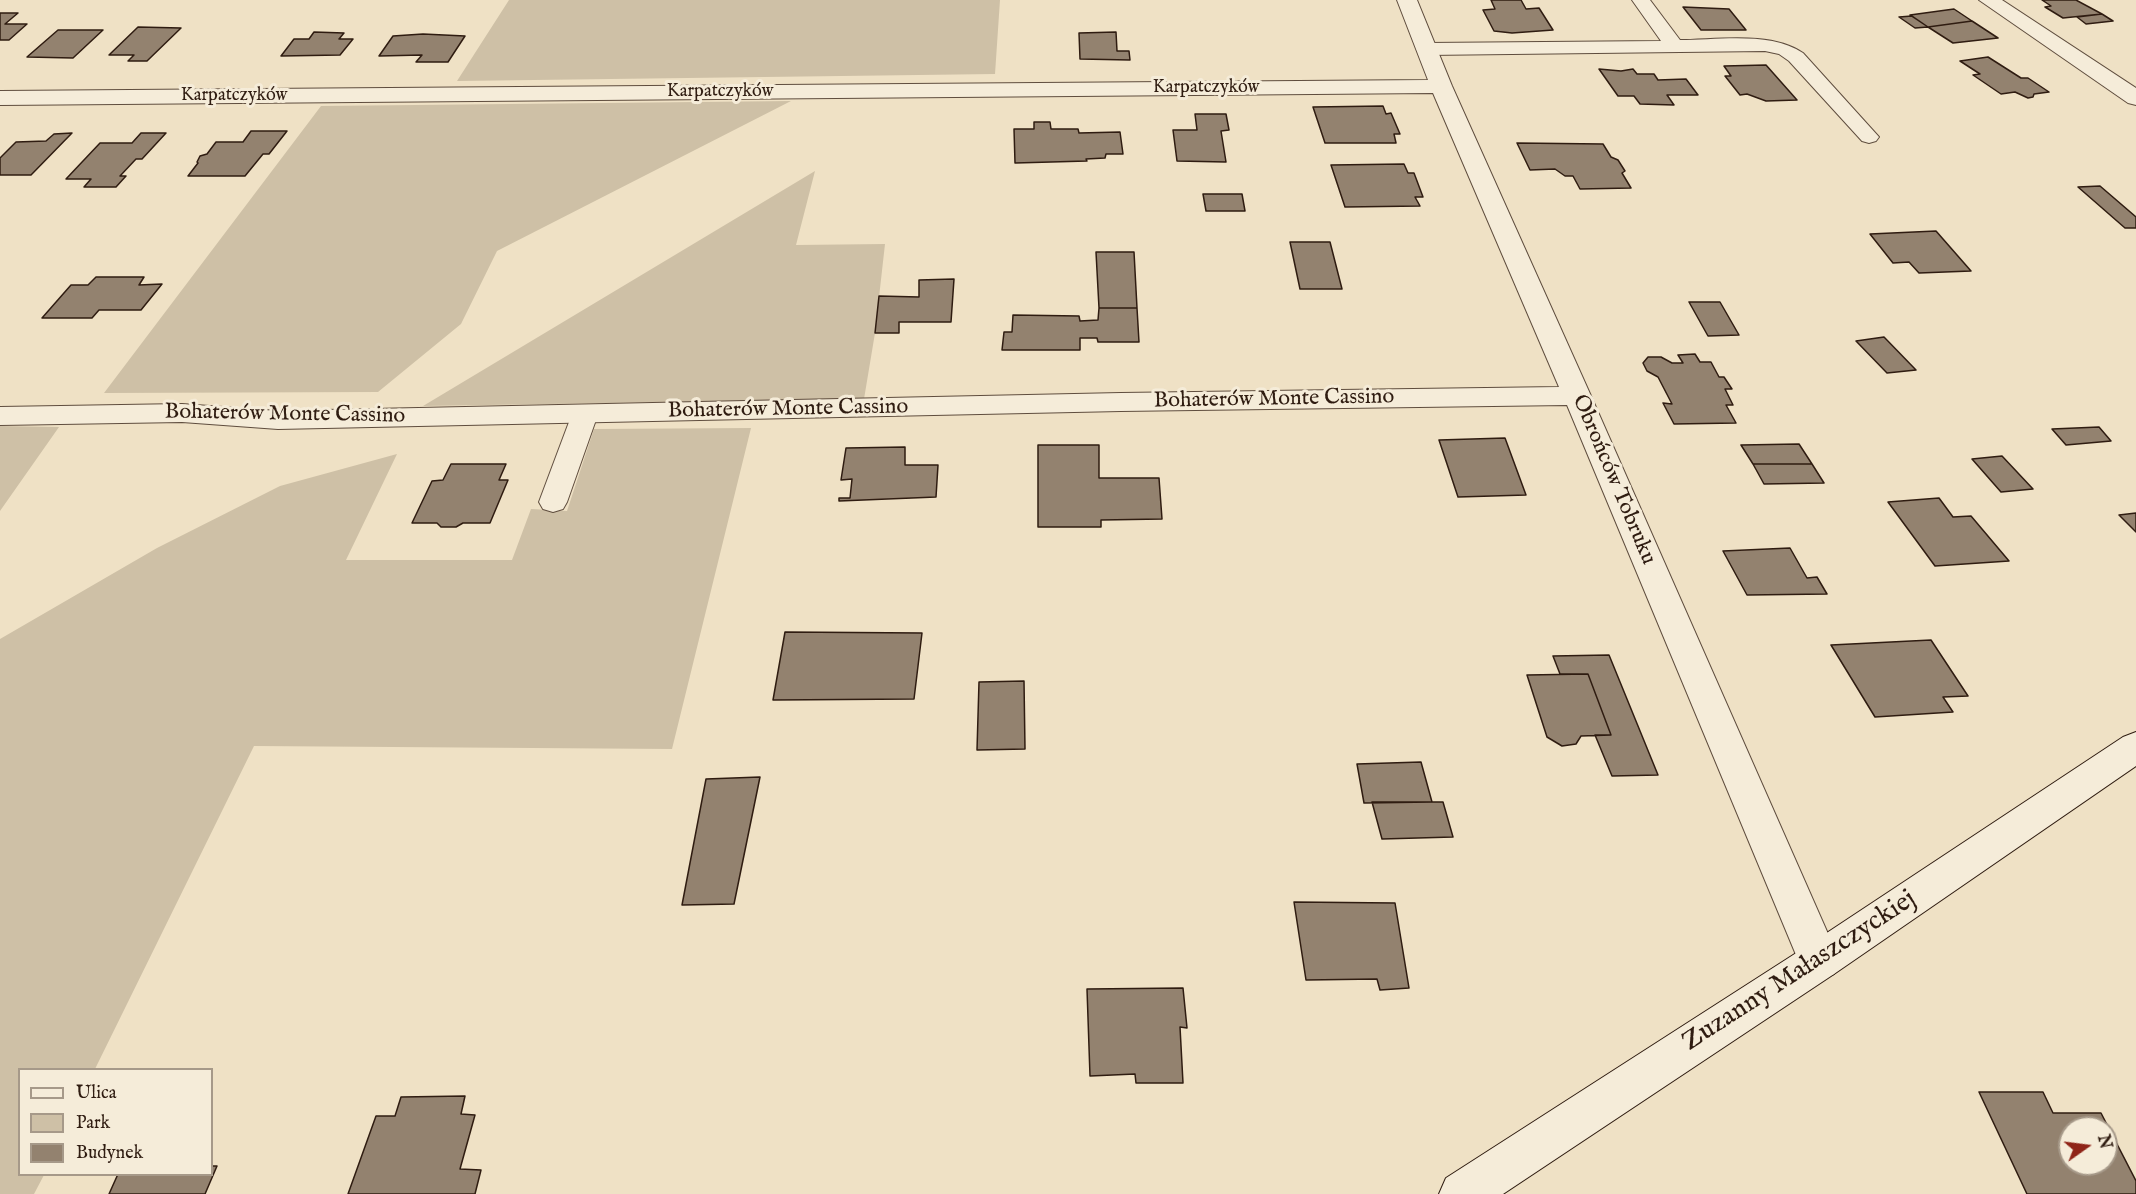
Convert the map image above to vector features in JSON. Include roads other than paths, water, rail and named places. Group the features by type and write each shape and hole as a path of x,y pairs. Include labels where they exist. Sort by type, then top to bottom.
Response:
{"street":[{"name":"Obrońców Tobruku","path":"1407,0 1441,86 1577,396 1819,961"},
{"path":"1989,0 2136,98"},
{"name":"Karpatczyków","path":"0,98 1441,86"},
{"name":"Bohaterów Monte Cassino","path":"0,416 182,413 278,420 1145,402 1577,396"},
{"name":"Zuzanny Małaszczyckiej","path":"1462,1194 1819,961 2136,747"}],"lane":[{"path":"1641,0 1675,47"},
{"path":"1427,49 1765,45 1786,50 1796,57 1869,137"},
{"path":"553,502 585,414"}]}
